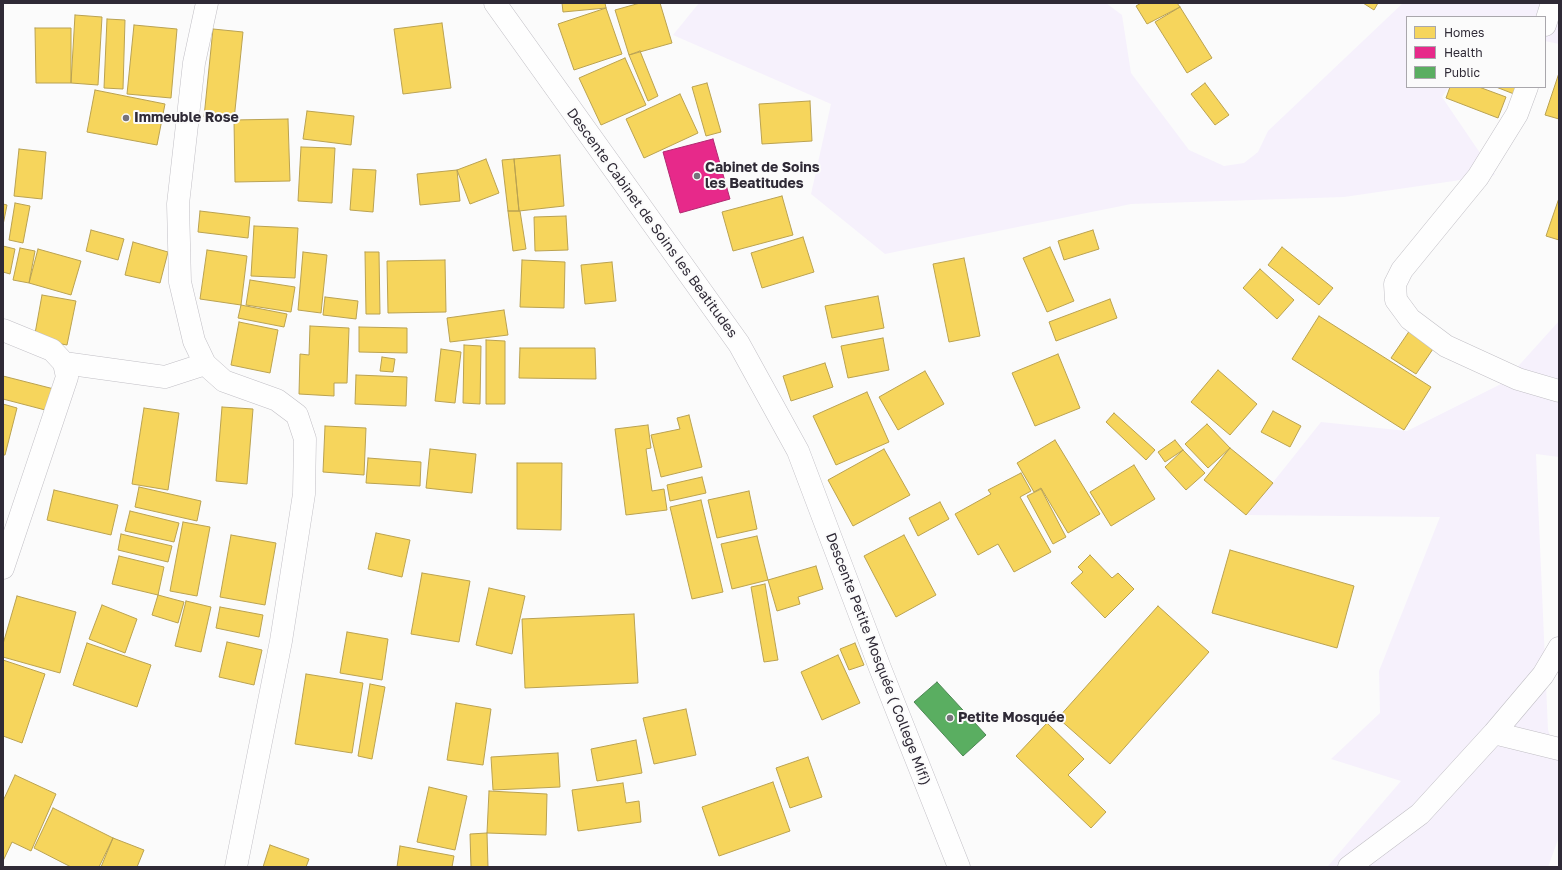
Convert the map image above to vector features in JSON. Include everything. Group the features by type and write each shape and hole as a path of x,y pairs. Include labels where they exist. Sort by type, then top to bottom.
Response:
{"street":[{"path":"207,3 194,63 178,204 180,282 194,341 205,364 224,380 277,400 297,415 305,439 304,494 281,641 236,867"},
{"name":"Descente Cabinet de Soins les Beatitudes","path":"495,3 739,344 798,451"},
{"path":"1546,22 1552,3"},
{"path":"1527,88 1517,114 1478,177 1402,270 1395,284 1396,300 1410,319 1446,346 1518,379 1559,391"},
{"path":"3,330 52,350 64,363 67,377 3,568"},
{"path":"64,363 165,378 205,364"},
{"name":"Descente Petite Mosquée ( College Mifi)","path":"798,451 880,668 960,867"},
{"path":"1349,867 1420,814 1494,733 1543,675 1559,648"},
{"path":"1494,733 1559,749"}],"shaded area":[{"path":"699,3 1106,3 1122,15 1131,73 1189,150 1224,166 1244,163 1258,152 1268,131 1403,3 1559,3 1559,44 1546,41 1546,16 1406,16 1406,88 1448,88 1442,97 1495,175 1344,197 1131,204 885,254 811,194 831,104 673,35"},
{"path":"1559,321 1559,457 1536,454 1548,730 1559,760 1559,837 1548,867 1328,866 1401,781 1331,759 1380,713 1379,671 1440,517 1247,515 1321,422 1407,431 1503,383"}],"building: Homes":[{"path":"562,3 605,3 606,8 563,12"},
{"path":"640,3 660,3 672,43 629,55 615,10"},
{"path":"1141,3 1177,3 1180,7 1147,24 1136,6"},
{"path":"1363,3 1378,3 1374,10"},
{"path":"1180,7 1212,58 1187,73 1155,22"},
{"path":"606,8 622,54 574,70 558,24"},
{"path":"75,15 102,17 98,85 71,83"},
{"path":"107,19 125,20 123,89 104,88"},
{"path":"442,23 451,88 403,94 394,29"},
{"path":"134,25 177,29 171,98 127,94"},
{"path":"35,28 71,28 71,83 36,83"},
{"path":"213,29 243,32 234,120 204,117"},
{"path":"640,51 658,96 648,101 629,55"},
{"path":"625,58 646,105 601,125 579,78"},
{"path":"1559,73 1559,119 1545,115"},
{"path":"707,83 721,132 706,136 692,87"},
{"path":"1205,83 1229,115 1215,125 1191,94"},
{"path":"1450,88 1482,88 1506,97 1498,118 1446,98"},
{"path":"1499,88 1517,88 1514,94"},
{"name":"Immeuble Rose","path":"95,90 165,104 157,145 87,132"},
{"path":"680,94 698,133 644,158 626,119"},
{"path":"810,101 812,141 762,144 759,104"},
{"path":"307,111 354,116 351,145 303,139"},
{"path":"288,119 290,181 235,182 234,120"},
{"path":"301,147 335,148 332,203 298,201"},
{"path":"19,149 46,152 42,199 14,196"},
{"path":"560,155 564,206 519,211 514,159"},
{"path":"486,159 499,193 470,204 457,170"},
{"path":"514,159 519,211 508,211 502,160"},
{"path":"353,169 376,170 373,212 350,210"},
{"path":"457,170 460,201 420,205 417,174"},
{"path":"782,196 793,235 733,251 722,212"},
{"path":"1559,198 1559,240 1546,236"},
{"path":"15,203 30,206 23,243 9,240"},
{"path":"3,204 7,205 3,225"},
{"path":"200,211 250,217 248,238 198,232"},
{"path":"508,211 520,211 526,249 513,251"},
{"path":"566,216 568,250 535,251 534,217"},
{"path":"254,226 298,228 295,278 251,276"},
{"path":"91,230 124,239 118,260 86,251"},
{"path":"1093,230 1099,249 1064,260 1058,241"},
{"path":"803,237 814,272 762,288 751,253"},
{"path":"133,242 168,252 160,283 125,275"},
{"path":"3,246 15,249 10,274 3,272"},
{"path":"1050,247 1074,301 1047,312 1023,258"},
{"path":"1282,247 1333,288 1319,305 1268,265"},
{"path":"20,248 35,251 29,283 13,280"},
{"path":"38,249 81,261 71,295 29,283"},
{"path":"207,250 247,256 241,305 200,299"},
{"path":"303,252 327,255 321,313 298,310"},
{"path":"365,252 379,252 380,314 366,314"},
{"path":"964,258 980,336 949,342 933,264"},
{"path":"445,260 446,312 388,313 387,261"},
{"path":"522,260 565,262 564,308 520,307"},
{"path":"612,262 616,301 585,304 581,265"},
{"path":"1260,269 1294,300 1277,319 1243,288"},
{"path":"250,280 295,287 291,312 246,305"},
{"path":"42,295 76,301 67,345 34,339"},
{"path":"878,296 884,328 832,338 825,306"},
{"path":"325,297 358,301 356,319 323,315"},
{"path":"1110,299 1117,318 1056,341 1049,322"},
{"path":"241,305 287,314 284,327 238,318"},
{"path":"504,310 508,335 450,342 447,318"},
{"path":"1319,316 1431,387 1404,430 1292,359"},
{"path":"239,322 278,330 270,373 231,365"},
{"path":"310,326 349,328 347,383 334,383 334,396 299,394 300,354 309,355"},
{"path":"359,327 407,328 407,353 359,352"},
{"path":"1410,330 1435,346 1416,374 1391,358"},
{"path":"883,338 889,370 848,378 841,346"},
{"path":"486,340 505,341 505,404 486,404"},
{"path":"464,345 481,346 480,404 463,403"},
{"path":"520,348 595,348 596,379 519,378"},
{"path":"441,349 461,352 455,403 435,401"},
{"path":"1058,354 1080,408 1035,426 1012,373"},
{"path":"382,357 395,359 393,372 380,371"},
{"path":"825,363 833,387 791,401 783,376"},
{"path":"1218,370 1257,404 1230,435 1191,402"},
{"path":"925,371 944,404 898,430 879,397"},
{"path":"356,375 407,377 406,406 355,404"},
{"path":"3,376 54,389 49,411 3,399"},
{"path":"867,392 889,442 836,465 813,416"},
{"path":"3,404 17,408 5,455 3,455"},
{"path":"222,407 253,409 247,484 216,481"},
{"path":"144,408 179,413 168,490 132,484"},
{"path":"1273,411 1301,426 1290,447 1261,432"},
{"path":"1114,413 1155,450 1146,460 1106,422"},
{"path":"689,415 702,467 661,477 651,435 680,429 677,418"},
{"path":"1207,424 1230,448 1208,468 1185,444"},
{"path":"648,425 651,448 646,449 652,491 664,489 667,510 626,515 615,429"},
{"path":"325,426 366,428 364,475 323,472"},
{"path":"1055,440 1100,514 1068,533 1041,488 1034,492 1017,463"},
{"path":"1175,440 1183,450 1165,462 1158,452"},
{"path":"1230,448 1273,483 1246,515 1204,480"},
{"path":"430,449 476,454 472,493 426,488"},
{"path":"884,449 910,495 853,526 828,480"},
{"path":"1183,450 1205,473 1186,490 1165,467"},
{"path":"368,458 421,462 420,486 366,483"},
{"path":"517,463 562,463 561,530 517,529"},
{"path":"1134,465 1155,499 1111,526 1090,492"},
{"path":"1021,473 1031,491 1020,497 1051,552 1014,572 998,544 978,555 955,514 991,494 988,490"},
{"path":"702,477 706,493 670,501 667,485"},
{"path":"139,487 201,501 197,521 135,507"},
{"path":"1041,489 1066,537 1053,544 1027,496"},
{"path":"54,490 118,505 111,535 47,520"},
{"path":"749,491 757,529 717,538 708,500"},
{"path":"701,500 723,592 692,599 670,507"},
{"path":"940,502 949,519 918,536 909,518"},
{"path":"130,511 179,523 174,542 125,531"},
{"path":"183,522 210,527 197,596 170,591"},
{"path":"376,533 410,540 402,577 368,569"},
{"path":"121,534 172,546 168,562 118,550"},
{"path":"231,535 276,543 265,605 220,597"},
{"path":"904,535 936,595 896,617 864,556"},
{"path":"757,536 768,580 732,589 721,544"},
{"path":"1230,550 1354,586 1337,648 1212,613"},
{"path":"1090,555 1112,578 1118,573 1134,589 1105,618 1071,583 1083,572 1078,567"},
{"path":"119,556 164,567 158,595 112,584"},
{"path":"816,566 823,589 798,597 800,604 777,611 768,580"},
{"path":"422,573 470,581 459,642 411,634"},
{"path":"765,584 778,660 764,662 751,587"},
{"path":"489,588 525,596 512,654 476,645"},
{"path":"158,595 184,602 178,623 152,615"},
{"path":"17,596 76,612 60,673 3,657 3,644"},
{"path":"186,601 211,607 201,652 175,646"},
{"path":"102,605 137,619 125,653 89,639"},
{"path":"1158,606 1209,652 1110,764 1058,718"},
{"path":"220,607 263,615 259,637 216,628"},
{"path":"634,614 638,683 525,688 522,619"},
{"path":"347,632 388,639 382,680 340,673"},
{"path":"227,642 262,650 254,685 219,677"},
{"path":"87,643 151,665 137,707 73,685"},
{"path":"855,643 864,665 849,670 840,649"},
{"path":"838,655 860,703 822,720 801,672"},
{"path":"3,660 45,674 22,743 3,736"},
{"path":"306,674 363,683 352,753 295,744"},
{"path":"370,684 385,687 372,759 358,756"},
{"path":"456,703 491,709 483,765 447,760"},
{"path":"686,709 696,755 654,764 643,718"},
{"path":"1047,723 1084,759 1068,775 1106,812 1091,828 1016,756"},
{"path":"636,740 642,773 597,781 591,749"},
{"path":"558,753 560,787 493,790 491,757"},
{"path":"808,757 822,797 790,808 776,768"},
{"path":"15,775 56,794 31,851 12,842 3,861 3,801"},
{"path":"773,782 790,831 719,856 702,807"},
{"path":"623,783 626,803 639,801 641,822 578,831 572,790"},
{"path":"429,787 467,796 455,850 417,842"},
{"path":"489,791 547,794 546,835 487,833"},
{"path":"53,808 113,838 99,867 71,867 34,848"},
{"path":"487,833 488,867 471,867 470,834"},
{"path":"113,838 144,850 137,867 101,867"},
{"path":"270,845 309,859 306,867 263,867"},
{"path":"400,846 454,856 452,867 397,867"}],"building: Health":[{"name":"Cabinet de Soins les Beatitudes","path":"713,139 730,199 680,213 663,152"}],"building: Public":[{"name":"Petite Mosquée","path":"937,682 986,735 963,756 914,702"}],"place":[{"name":"Immeuble Rose","path":"126,118"},
{"name":"Cabinet de Soins les Beatitudes","path":"697,176"},
{"name":"Petite Mosquée","path":"950,718"}]}
